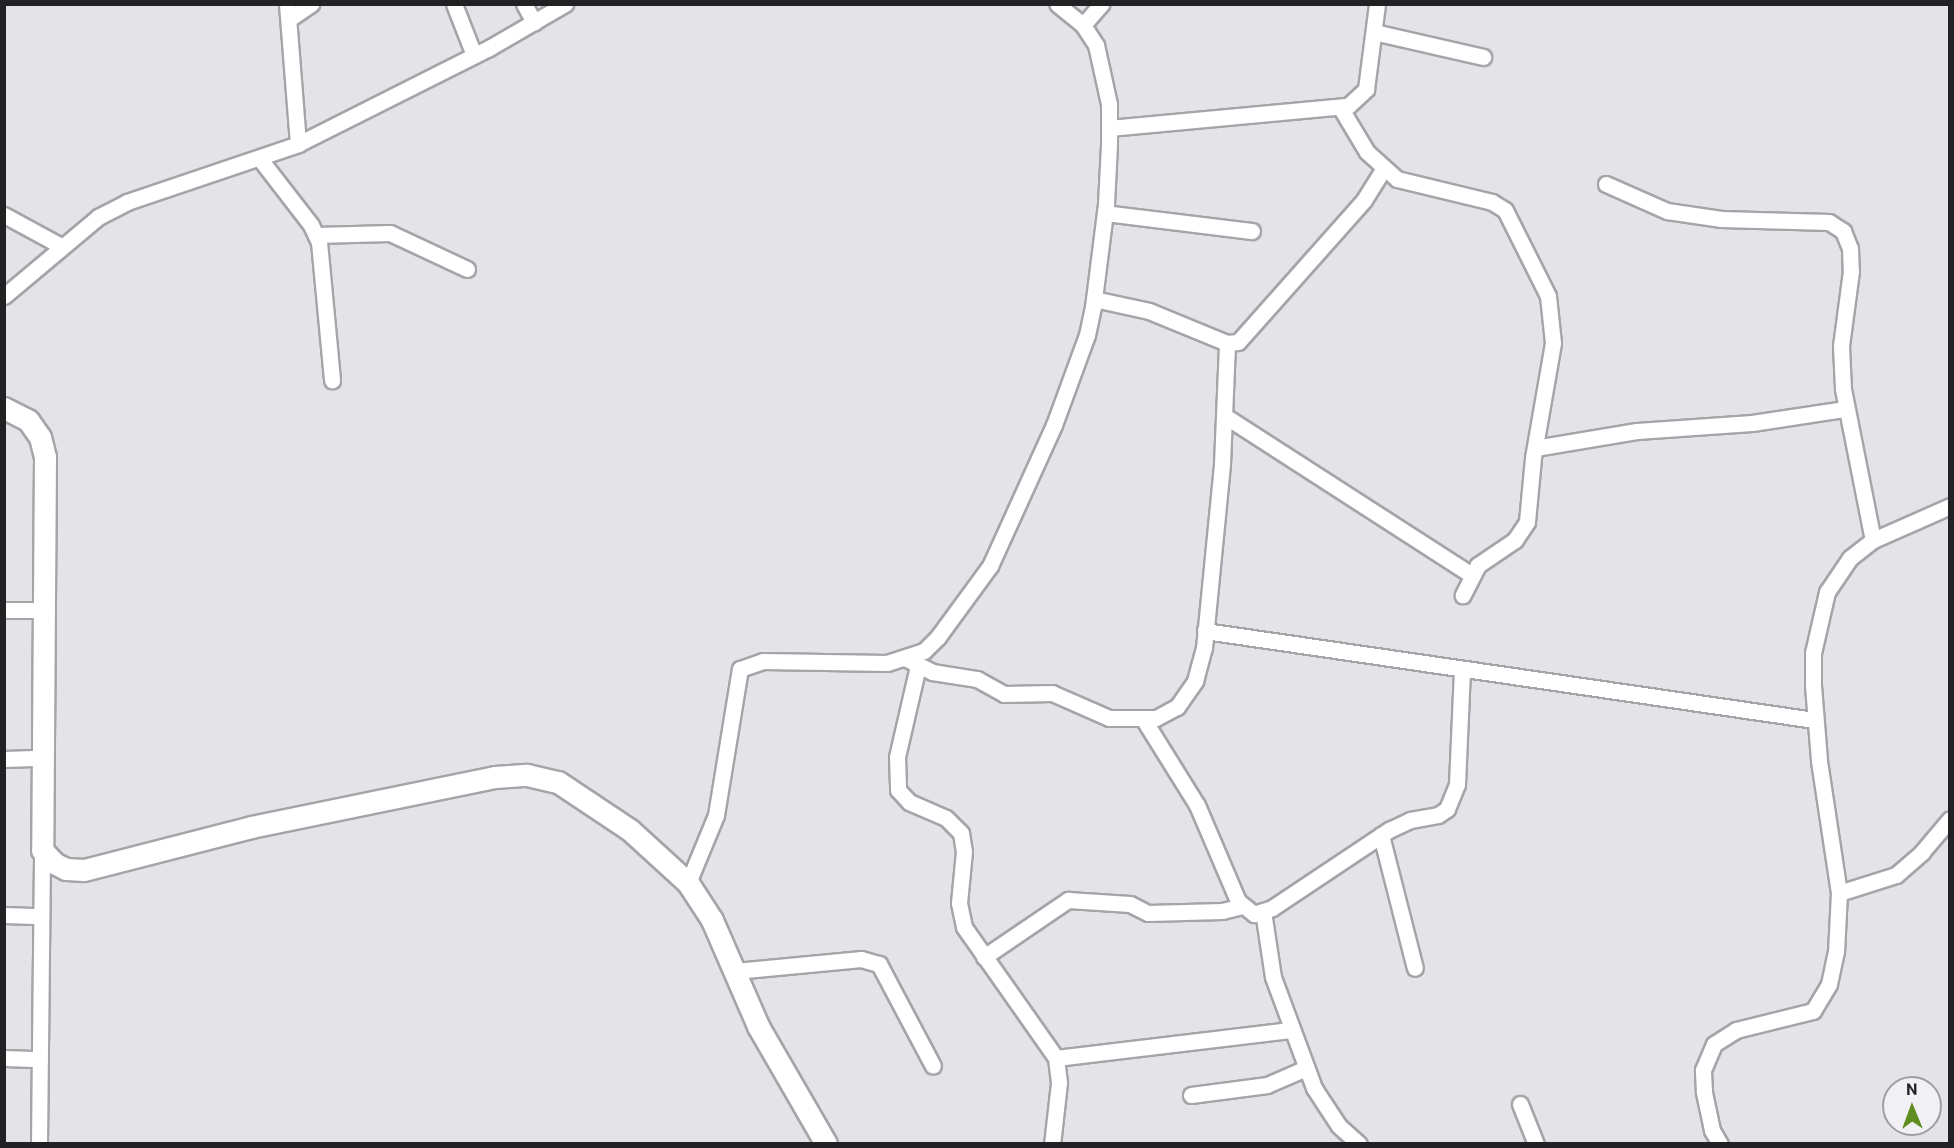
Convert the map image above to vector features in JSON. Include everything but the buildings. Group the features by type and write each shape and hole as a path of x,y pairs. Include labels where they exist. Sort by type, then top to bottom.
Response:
{"street":[{"path":"298,144 288,12 311,4"},
{"path":"454,4 474,55"},
{"path":"524,4 534,22"},
{"path":"4,296 61,246 99,217 127,202 260,159 298,144 474,55 565,4"},
{"path":"1052,1143 1059,1083 1056,1058 968,936 960,915 964,851 961,833 946,818 903,798 896,781 897,757 912,662 938,637 990,566 1054,425 1087,335 1105,213 1109,128 1104,71 1096,45 1083,25 1057,4"},
{"path":"1083,25 1101,4"},
{"path":"1109,128 1340,107 1356,102 1366,88 1377,4"},
{"path":"1374,32 1484,57"},
{"path":"1340,107 1367,152 1383,170 1414,184 1492,202 1510,217 1548,296 1554,327 1535,448 1528,515 1522,532 1486,558 1472,575 1463,595"},
{"path":"260,159 316,235 322,257 332,380"},
{"path":"1094,299 1177,320 1227,343 1243,338 1364,200 1383,170"},
{"path":"1606,184 1648,205 1689,216 1829,222 1844,231 1850,248 1851,271 1841,346 1845,409 1872,540"},
{"path":"1105,213 1252,231"},
{"path":"4,215 61,246"},
{"path":"316,235 390,233 467,269"},
{"path":"688,883 716,815 740,669 763,661 912,662 932,672 977,679 1004,694 1045,692 1095,714 1144,720 1168,714 1187,696 1200,666 1206,631 1225,416 1227,343"},
{"path":"4,408 28,420 40,437 45,457 39,1143"},
{"path":"1535,448 1615,433 1752,423 1845,409"},
{"path":"1225,416 1472,575"},
{"path":"1720,1143 1707,1113 1703,1080 1706,1057 1725,1035 1799,1018 1821,1002 1836,952 1839,893 1814,720 1813,652 1827,592 1850,558 1872,540 1950,506"},
{"path":"4,610 43,610"},
{"path":"1206,631 1814,720"},
{"path":"1144,720 1197,805 1242,906 1254,914 1263,912 1381,834 1410,820 1438,816 1453,799 1457,784 1462,669"},
{"path":"4,759 41,758"},
{"path":"42,850 66,870 84,870 252,827 458,783 527,775 558,782 591,801 688,883 712,920 758,1026 826,1143"},
{"path":"1839,893 1896,875 1916,859 1950,819"},
{"path":"1381,834 1415,968"},
{"path":"984,957 1068,900 1130,904 1148,913 1221,911 1242,906"},
{"path":"1263,912 1268,959 1306,1068 1325,1108 1359,1143"},
{"path":"4,915 41,916"},
{"path":"735,971 861,959 879,964 933,1066"},
{"path":"1056,1058 1292,1030"},
{"path":"4,1059 39,1059"},
{"path":"1191,1095 1267,1085 1306,1068"},
{"path":"1520,1104 1536,1143"}]}
